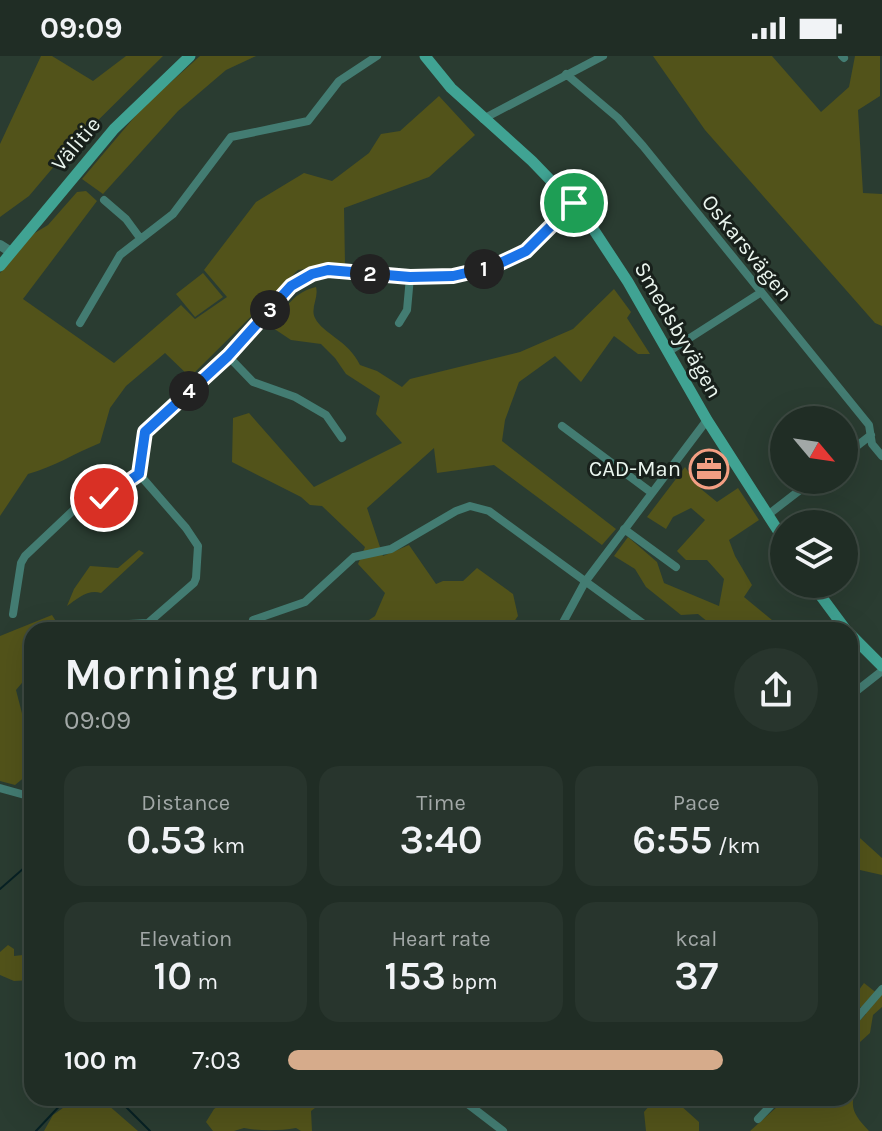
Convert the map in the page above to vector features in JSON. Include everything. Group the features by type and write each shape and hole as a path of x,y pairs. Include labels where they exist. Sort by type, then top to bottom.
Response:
{"main road":[{"name":"Välitie","path":"0,266 114,129 190,56"},
{"name":"Smedsbyvägen","path":"425,56 451,88 574,203 628,282 707,420 769,514"},
{"path":"822,598 840,622"},
{"path":"858,643 882,669"}],"street":[{"path":"80,323 120,255 173,214 231,137 308,121 339,81 377,56"},
{"path":"483,119 603,56"},
{"name":"Oskarsvägen","path":"566,74 618,118 643,146 869,425 872,444 882,456"},
{"path":"104,200 126,219 140,238"},
{"path":"13,614 21,563 25,556 81,503 104,498 139,474 145,432 228,356 283,294 312,274 339,271 410,277 453,276 492,267 526,251 574,203"},
{"path":"0,245 11,252"},
{"path":"399,323 407,310 410,277"},
{"path":"668,352 760,293"},
{"path":"228,356 253,382 295,397 326,415 342,438"},
{"path":"563,622 585,582 707,420"},
{"path":"562,426 652,493"},
{"path":"858,445 871,435"},
{"path":"139,474 198,546 194,583 149,622"},
{"path":"769,514 795,494"},
{"path":"253,620 305,602 354,557 391,549 470,506 489,511 638,622"},
{"path":"624,529 676,567"},
{"path":"858,689 882,669"},
{"path":"0,788 24,795"},
{"path":"858,1017 882,989"},
{"path":"470,1106 503,1131"},
{"path":"758,1119 770,1106"}],"shaded area":[{"path":"41,56 52,56 93,81 126,56 163,56 67,151 29,196 0,217 0,144"},
{"path":"200,56 256,56 226,70 178,111 103,194 82,179 142,108"},
{"path":"653,56 772,56 821,112 849,87 855,56 880,56 880,96 858,110 863,193 882,194 882,326 875,323 705,130"},
{"path":"439,96 475,135 429,177 344,208 345,264 298,270 190,377 165,353 126,386 110,408 100,443 28,474 0,516 0,273 33,234 48,225 77,192 86,191 97,201 23,299 114,363 181,305 195,319 227,297 204,270 256,202 304,173 332,181 369,153 381,134 400,131"},
{"path":"203,273 223,297 195,317 176,294"},
{"path":"316,287 314,314 319,324 349,349 360,365 377,371 402,387 410,379 520,352 573,329 614,289 631,312 627,318 650,354 638,354 614,336 581,382 555,356 519,382 505,420 502,441 616,529 602,545 494,465 437,473 434,448 367,508 383,556 409,545 436,584 463,581 477,568 513,594 518,616 514,622 366,622 375,616 385,593 358,564 365,547 322,506 310,505 301,497 232,462 233,418 249,413 314,487 402,443 376,414 380,396 346,374 321,344 291,340 273,328 291,302"},
{"path":"685,467 701,489 717,502 738,488 759,520 729,540 752,585 744,597 774,622 708,622 698,614 681,615 646,587 635,569 614,556 628,537 657,562 664,583 719,606 724,579 707,560 686,560 677,551 705,520 691,508 673,517 666,529 647,517"},
{"path":"139,550 144,553 101,593 87,594 67,606 74,589 90,566 118,568"},
{"path":"52,615 56,622 35,622"},
{"path":"24,626 24,680 16,690 24,721 24,778 15,785 0,781 0,636"},
{"path":"858,836 882,858 882,875 858,871"},
{"path":"8,945 14,949 14,956 24,955 24,980 14,981 0,975 0,952"},
{"path":"864,983 878,994 882,992 882,1007 873,1015 870,1033 858,1044 858,1022 866,1014 858,1004 858,991"},
{"path":"66,1106 109,1106 138,1131 44,1131 53,1115"},
{"path":"218,1106 318,1106 311,1111 312,1131 244,1128 213,1131 206,1122"},
{"path":"649,1106 681,1106 699,1122 699,1131 646,1131 644,1112"},
{"path":"778,1106 853,1106 869,1131 750,1131"}],"waterway":[{"path":"0,889 24,868"},
{"path":"36,1131 59,1106"},
{"path":"125,1106 150,1131"}],"place":[{"name":"CAD-Man","path":"709,469"}],"route":[{"path":"104,498 139,474 145,432 250,334 291,286 312,274 328,270 410,277 453,276 492,267 526,251 574,203"}]}
